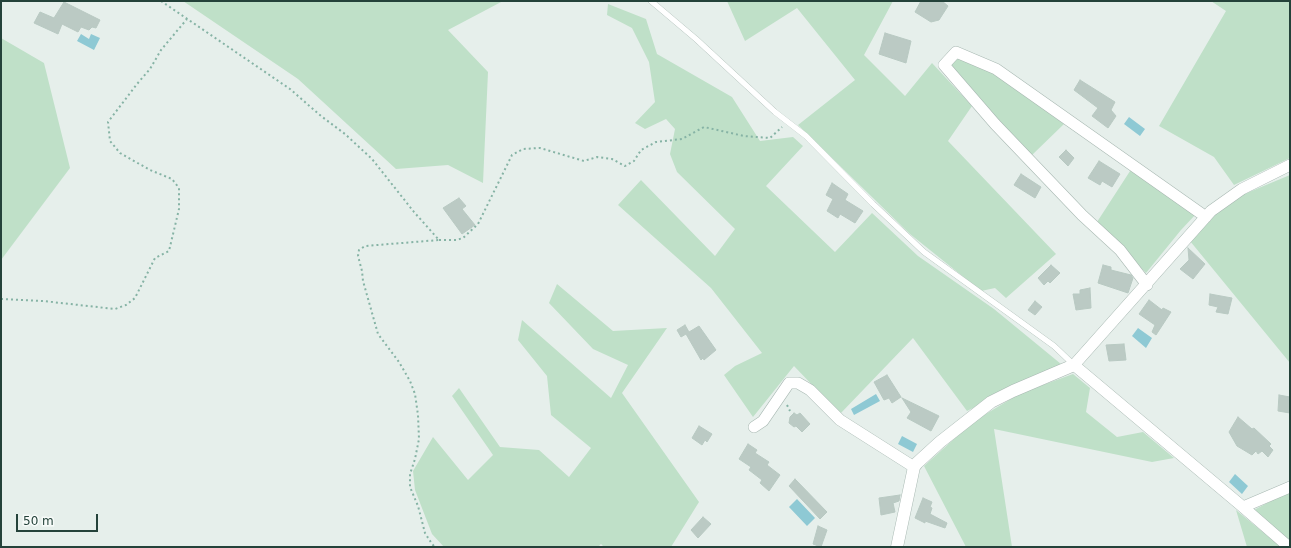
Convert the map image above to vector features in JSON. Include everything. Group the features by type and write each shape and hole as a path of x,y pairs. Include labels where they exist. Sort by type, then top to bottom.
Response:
{"street":[{"path":"1146,284 1120,250 1082,215 1006,136 944,65 956,52 996,69 1206,217"},
{"path":"897,547 914,467 917,462 991,402 1074,365 1211,211 1242,189 1290,165"},
{"path":"1074,365 1289,547"},
{"path":"754,427 763,421 789,382 798,383 810,390 840,420 914,467"},
{"path":"1243,507 1290,487"}],"lane":[{"path":"651,1 696,39 775,112 806,136 873,204 924,252 1054,346 1074,365"}],"path":[{"path":"162,1 290,89 321,116 345,134 372,159 414,212 439,240"},
{"path":"1,299 44,301 115,309 126,305 136,298 155,258 169,251 178,209 179,188 172,179 150,170 120,153 110,141 108,122 150,69 161,50 187,19"},
{"path":"436,547 425,533 418,506 410,487 410,474 419,439 415,394 410,381 399,362 378,334 363,282 358,256 359,250 365,246 456,240 463,238 478,224 482,218 512,155 523,148 540,148 584,161 597,157 612,159 625,166 634,161 640,150 651,144 682,139 704,127 744,136 770,138 787,122"}],"green space":[{"path":"183,1 503,1 448,30 488,72 483,183 448,165 396,169 298,79"},
{"path":"727,1 893,1 864,55 905,96 932,63 972,106 948,141 1056,254 1006,298 995,288 981,291 910,234 798,125 855,80 797,8 745,41"},
{"path":"1211,1 1290,1 1290,158 1234,185 1214,157 1159,126 1226,11"},
{"path":"608,4 646,19 657,54 732,97 760,141 793,137 803,146 766,186 835,252 872,213 918,256 994,309 1061,364 967,411 913,338 840,414 794,366 753,417 724,375 735,366 762,353 711,288 618,205 641,180 715,256 735,229 677,172 670,154 675,129 666,119 645,129 635,123 655,102 649,62 632,28 607,15"},
{"path":"1,38 44,63 70,168 1,260"},
{"path":"958,55 1005,80 1064,124 1031,156 949,65"},
{"path":"1132,168 1196,214 1146,273 1097,222"},
{"path":"1290,175 1290,363 1190,241 1218,212 1242,195"},
{"path":"557,284 613,331 667,328 622,393 699,502 671,547 604,547 601,544 598,547 444,547 432,534 415,490 413,471 433,437 468,480 493,455 452,396 459,388 500,447 539,450 569,477 591,448 551,415 547,376 518,340 522,320 611,398 628,365 593,349 549,303"},
{"path":"1073,374 1090,388 1086,412 1117,437 1143,432 1174,458 1152,462 994,429 1012,547 966,547 924,466 974,421 1021,393"},
{"path":"1290,491 1290,544 1252,511"},
{"path":"1236,510 1281,547 1247,547"}],"water":[{"path":"81,34 89,39 91,34 100,38 94,50 77,41"},
{"path":"1129,117 1145,129 1140,136 1124,124"},
{"path":"1138,328 1152,338 1146,348 1132,336"},
{"path":"876,394 880,401 854,415 851,409"},
{"path":"902,436 917,444 913,452 898,444"},
{"path":"1235,474 1248,486 1242,494 1229,482"},
{"path":"797,499 815,518 807,526 789,507"}],"building":[{"path":"921,1 942,1 948,6 939,20 931,22 915,12"},
{"path":"64,2 100,20 96,28 92,27 89,30 81,27 78,32 62,24 58,34 34,23 40,12 54,18"},
{"path":"885,33 911,41 906,63 879,54"},
{"path":"1080,80 1115,102 1111,110 1116,116 1108,128 1092,116 1098,108 1074,90"},
{"path":"1066,150 1074,158 1068,166 1059,157"},
{"path":"1099,161 1120,174 1112,187 1102,181 1100,185 1088,178"},
{"path":"1021,174 1041,187 1035,198 1014,185"},
{"path":"832,183 848,194 845,200 863,211 855,223 840,214 838,218 827,211 833,199 826,195"},
{"path":"459,198 466,206 462,209 475,225 462,234 443,208"},
{"path":"1188,248 1205,264 1193,279 1180,269 1189,260"},
{"path":"1051,265 1060,273 1050,283 1048,281 1044,285 1038,278"},
{"path":"1103,265 1111,267 1111,270 1131,275 1133,278 1128,293 1098,283"},
{"path":"1090,288 1091,308 1076,310 1073,294 1080,294 1080,290"},
{"path":"1210,294 1232,298 1228,314 1216,312 1218,307 1209,305"},
{"path":"1149,300 1162,310 1163,308 1171,312 1156,335 1152,332 1155,325 1139,314"},
{"path":"1035,301 1042,307 1035,315 1028,310"},
{"path":"685,325 689,332 699,326 716,350 704,360 703,358 701,360 686,334 681,337 677,330"},
{"path":"1124,344 1126,360 1109,361 1106,345"},
{"path":"887,375 901,397 892,403 889,398 884,400 874,382"},
{"path":"1279,395 1290,397 1290,413 1278,411"},
{"path":"902,398 939,416 931,431 907,418 911,412"},
{"path":"794,413 797,415 800,413 810,424 802,432 796,426 794,427 789,423 790,417"},
{"path":"1238,417 1252,429 1254,428 1271,444 1269,446 1273,450 1268,457 1262,451 1258,454 1256,451 1252,455 1237,446 1229,432"},
{"path":"699,426 712,434 707,442 705,440 702,445 692,438"},
{"path":"748,444 757,450 755,453 769,462 767,465 780,475 769,491 760,483 762,480 749,470 751,467 739,459"},
{"path":"795,479 827,512 820,519 789,486"},
{"path":"900,495 899,501 893,503 895,512 881,515 879,498"},
{"path":"923,498 932,502 930,514 947,523 945,528 925,521 925,523 915,518"},
{"path":"703,517 711,524 698,538 691,530"},
{"path":"818,526 827,530 821,547 813,544"}]}
